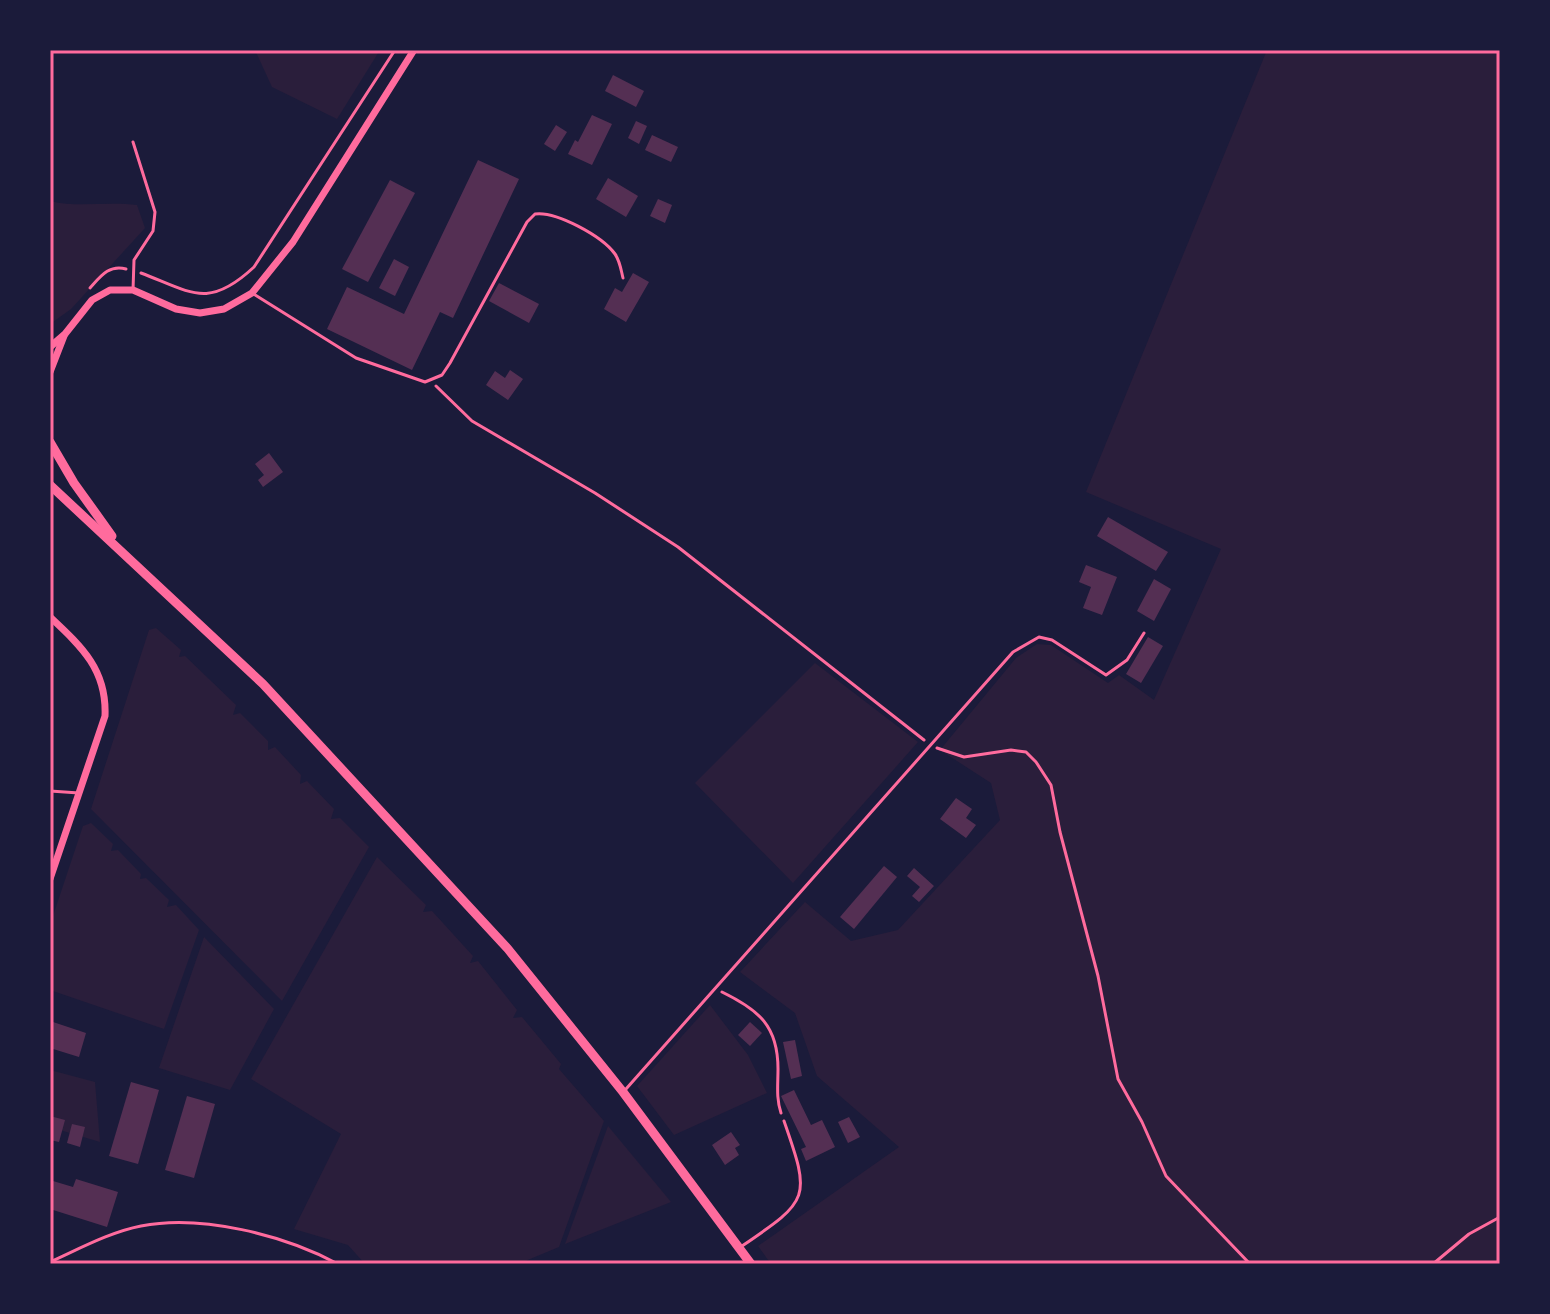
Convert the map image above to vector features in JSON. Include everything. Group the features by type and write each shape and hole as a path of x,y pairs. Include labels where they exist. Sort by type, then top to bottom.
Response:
{"main road":[{"path":"50,442 74,483 123,551"},
{"path":"50,485 263,684 508,949 623,1092 751,1264"}],"street":[{"path":"50,347 65,334 92,300 110,290 133,290 166,305 200,313 224,309 252,293 299,233 414,50"},
{"path":"50,372 65,334"},
{"path":"50,617 87,656 101,678 106,693 105,716 50,879"}],"lane":[{"path":"133,142 155,212 153,231 134,260 133,290"},
{"path":"252,293 356,358 425,382 442,375 450,363 527,222 535,214 553,215 604,241 618,257 623,278"},
{"path":"623,1092 1013,652 1039,637 1052,640 1106,675 1127,660 1144,633"},
{"path":"50,791 79,793"},
{"path":"739,1248 775,1223 795,1205 800,1194 802,1179 784,1121"},
{"path":"50,1262 140,1226 189,1221 233,1228 286,1243 338,1264"}],"path":[{"path":"88,289 114,267 191,293 222,290 239,281 254,267 395,50"},
{"path":"715,988 746,1004 763,1018 775,1037 778,1068 776,1097 784,1121"},
{"path":"1433,1264 1469,1234 1500,1217"}],"shaded area":[{"path":"255,50 380,50 337,119 272,87"},
{"path":"1267,50 1500,50 1500,1264 771,1264 758,1246 899,1147 817,1076 795,1013 740,972 805,902 851,941 898,930 1000,820 991,783 940,750 1016,658 1037,644 1051,645 1108,683 1119,675 1154,700 1221,549 1086,492"},
{"path":"50,201 137,205 145,228 71,309 50,324"},
{"path":"156,628 181,650 179,657 185,656 236,705 233,715 240,713 268,741 268,750 275,747 301,775 300,784 307,781 334,809 331,819 340,818 369,847 282,1001 91,809 149,630"},
{"path":"815,663 918,742 793,883 695,783"},
{"path":"91,823 113,844 111,851 118,850 141,874 140,879 146,878 169,900 167,907 176,905 199,930 164,1029 50,990 50,925 83,826"},
{"path":"377,857 426,905 423,912 432,911 473,956 470,963 478,961 517,1010 513,1018 522,1017 561,1064 559,1069 604,1121 559,1247 518,1264 365,1264 348,1245 294,1229 341,1134 251,1079"},
{"path":"204,937 274,1009 230,1090 159,1068"},
{"path":"710,1005 748,1055 767,1093 674,1135 637,1086"},
{"path":"50,1070 95,1082 100,1142 50,1127"},
{"path":"608,1126 671,1202 565,1244"}],"building":[{"path":"613,75 644,91 636,107 605,91"},
{"path":"592,115 612,124 592,165 568,154"},
{"path":"636,121 647,126 639,144 628,138"},
{"path":"556,125 567,132 555,151 544,144"},
{"path":"652,135 678,147 671,162 645,150"},
{"path":"478,160 519,179 453,318 440,312 412,370 327,329 347,287 404,314"},
{"path":"608,178 638,196 626,217 596,199"},
{"path":"390,180 415,193 368,282 342,269"},
{"path":"658,199 672,205 665,223 650,216"},
{"path":"394,259 409,267 395,296 379,288"},
{"path":"633,273 649,282 626,322 604,309 615,288 622,292"},
{"path":"499,283 539,304 529,323 489,301"},
{"path":"510,370 523,379 508,400 486,385 495,371 505,378"},
{"path":"269,453 283,472 263,487 258,480 264,475 255,464"},
{"path":"1108,517 1168,552 1156,571 1097,536"},
{"path":"1086,565 1117,577 1102,615 1083,608 1091,587 1079,582"},
{"path":"1154,579 1171,589 1154,621 1137,611"},
{"path":"1148,637 1163,646 1141,683 1126,674"},
{"path":"956,798 972,809 966,818 976,825 966,838 940,819"},
{"path":"884,866 897,877 854,929 840,917"},
{"path":"914,868 934,886 919,902 912,896 920,887 907,876"},
{"path":"50,1021 86,1033 79,1057 50,1048"},
{"path":"750,1022 762,1033 750,1046 738,1035"},
{"path":"795,1040 802,1076 791,1079 783,1042"},
{"path":"131,1082 159,1090 138,1164 109,1156"},
{"path":"794,1090 811,1125 822,1120 835,1147 806,1161 801,1149 806,1147 781,1096"},
{"path":"187,1096 215,1104 194,1178 165,1170"},
{"path":"50,1116 65,1120 59,1142 50,1140"},
{"path":"849,1117 860,1137 848,1143 838,1122"},
{"path":"72,1124 85,1127 80,1147 67,1143"},
{"path":"731,1132 740,1145 735,1148 739,1155 725,1165 712,1145"},
{"path":"76,1179 118,1192 107,1227 50,1209 53,1181 73,1187"}]}
